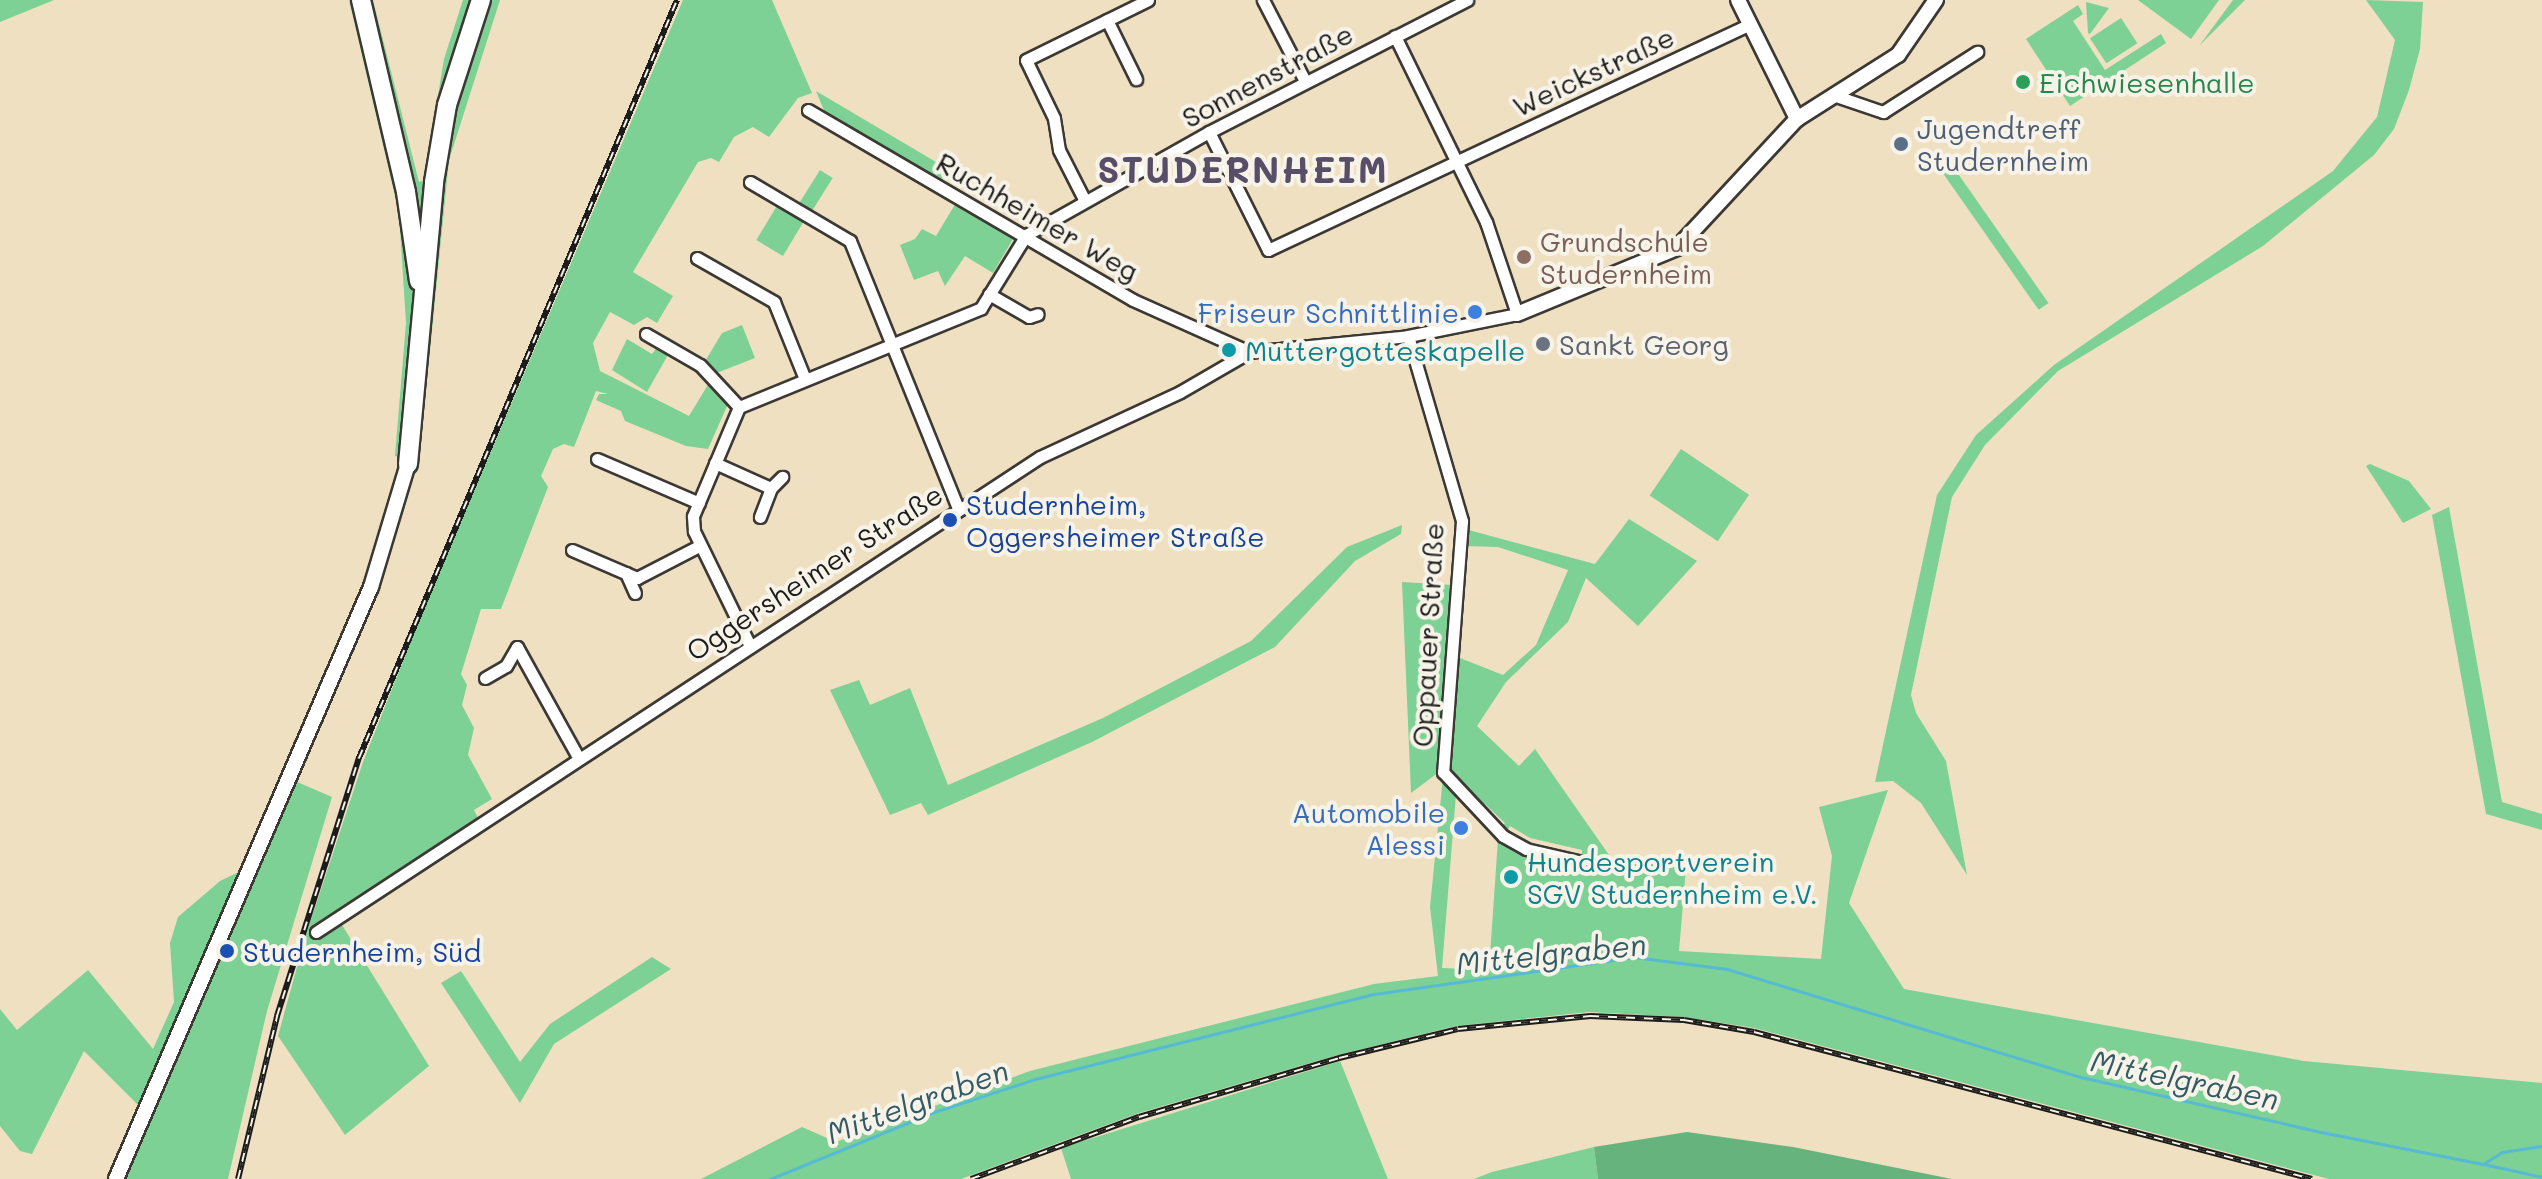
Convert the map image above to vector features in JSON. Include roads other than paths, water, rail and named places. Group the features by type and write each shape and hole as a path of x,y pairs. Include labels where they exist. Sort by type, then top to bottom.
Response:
{"highway":[{"path":"361,0 401,165 422,299"},
{"path":"408,464 422,299 447,105 481,0"}],"street":[{"path":"1085,201 1059,150 1054,118 1026,60 1148,0"},
{"path":"1263,0 1305,81"},
{"name":"Sonnenstraße","path":"739,407 981,308 1026,235 1209,132 1467,0"},
{"path":"1738,0 1797,119"},
{"path":"1395,36 1486,222 1517,314 1677,248 1797,119 1898,55 1936,0"},
{"path":"1107,20 1136,79"},
{"name":"Weickstraße","path":"1209,132 1268,250 1750,24"},
{"path":"1836,96 1883,112 1977,52"},
{"name":"Ruchheimer Weg","path":"808,110 1133,300 1249,352"},
{"path":"750,182 850,241 957,506"},
{"path":"697,258 774,302 805,379"},
{"path":"989,294 1029,317 1038,314"},
{"name":"Oggersheimer Straße","path":"316,932 957,506 1040,457 1180,392 1249,352 1408,336 1517,314"},
{"path":"646,334 700,365 739,407 693,516 699,546 749,644"},
{"name":"Oppauer Straße","path":"1408,336 1462,521 1443,772 1503,836 1526,849 1582,862"},
{"path":"597,459 699,503"},
{"path":"715,463 771,488"},
{"path":"116,1179 371,587 408,464"},
{"path":"760,517 771,488 782,477"},
{"path":"572,550 637,578 699,546"},
{"path":"626,573 635,593"},
{"path":"485,678 506,666 517,647 578,757"}],"waterway":[{"name":"Mittelgraben","path":"770,1179 934,1112 1035,1079 1374,994 1634,957 1727,969 2081,1077 2321,1132 2483,1164 2502,1152 2542,1146"},
{"name":"Mittelgraben","path":"2483,1164 2542,1177"}],"railway":[{"path":"238,1179 277,1016 359,758 677,0"},
{"path":"971,1179 1139,1117 1339,1058 1458,1029 1590,1016 1684,1020 1754,1032 2312,1179"}],"place":[{"name":"Eichwiesenhalle","path":"2023,82"},
{"name":"Jugendtreff Studernheim","path":"1901,144"},
{"name":"Grundschule Studernheim","path":"1524,257"},
{"name":"Friseur Schnittlinie","path":"1475,312"},
{"name":"Sankt Georg","path":"1543,344"},
{"name":"Muttergotteskapelle","path":"1229,350"},
{"name":"Studernheim, Oggersheimer Straße","path":"950,520"},
{"name":"Automobile Alessi","path":"1461,828"},
{"name":"Hundesportverein SGV Studernheim e.V.","path":"1511,877"},
{"name":"Studernheim, Süd","path":"227,951"}],"district":[{"name":"STUDERNHEIM","path":"1243,169"}]}
